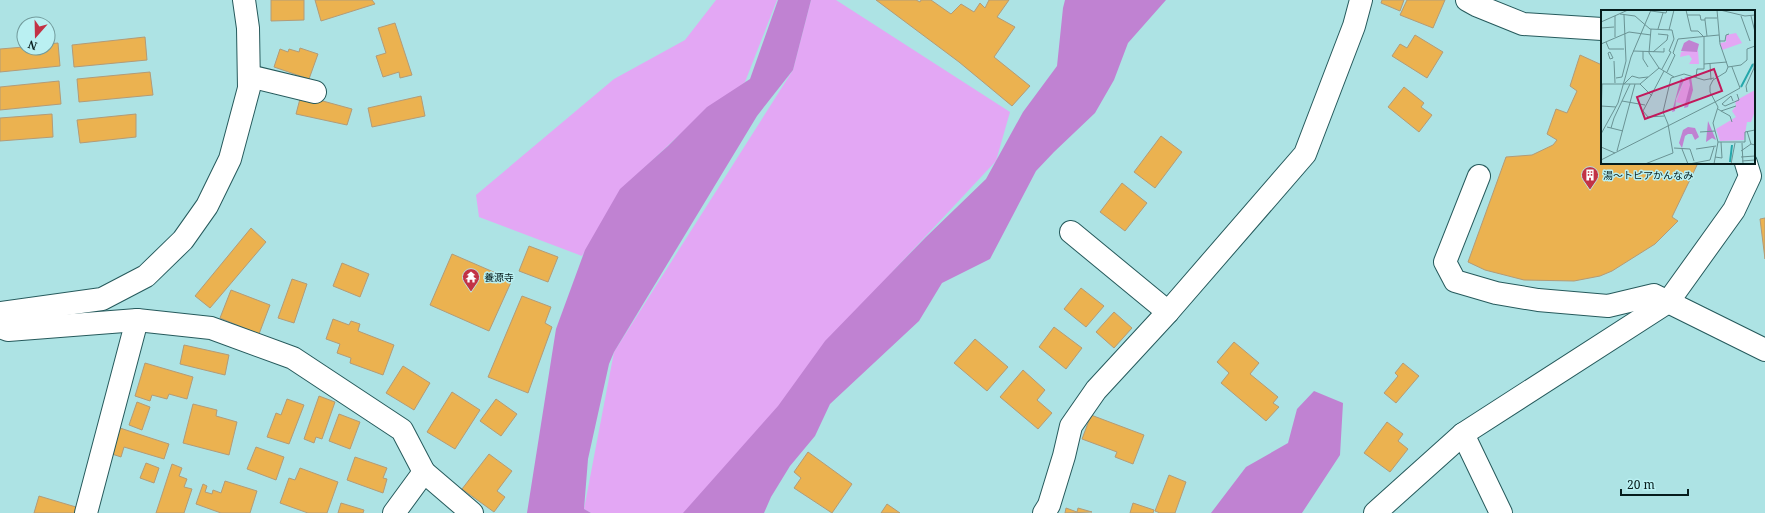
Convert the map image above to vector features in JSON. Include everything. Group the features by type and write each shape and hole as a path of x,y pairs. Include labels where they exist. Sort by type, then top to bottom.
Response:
{"street":[{"path":"0,313 102,299 146,276 183,240 207,206 230,159 249,88 248,28 244,0"},
{"path":"1044,513 1049,505 1054,491 1071,426 1096,390 1168,312 1305,154 1354,26 1361,0"},
{"path":"1467,0 1523,24 1601,29"},
{"path":"249,76 315,92"},
{"path":"1375,513 1463,434 1668,302 1734,210 1750,176 1746,164"},
{"path":"1479,176 1445,262 1455,281 1496,293 1538,300 1608,306 1654,295 1765,350"},
{"path":"1071,232 1168,312"},
{"path":"0,328 8,330 137,320 211,328 293,358 402,430 424,472 472,513"},
{"path":"86,513 137,320"},
{"path":"1463,434 1501,513"},
{"path":"394,513 424,472"}],"shaded area":[{"path":"716,0 777,0 745,82 677,137 622,189 582,256 479,217 476,195 614,79 685,40"},
{"path":"778,0 811,0 793,70 757,116 614,352 609,364 588,459 584,509 591,513 527,513 556,329 585,250 620,189 668,146 707,107 750,79"},
{"path":"811,0 836,0 1010,112 996,161 895,269 694,513 591,513 584,509 614,352 793,70"},
{"path":"1065,0 1166,0 1128,43 1114,80 1095,113 1036,171 990,259 942,283 919,321 830,404 815,436 790,466 771,497 764,513 683,513 778,406 825,341 926,237 986,179 1023,112 1057,66"},
{"path":"1314,391 1343,403 1340,455 1302,513 1211,513 1246,467 1288,443 1297,409"}],"building":[{"path":"271,0 304,0 304,20 271,21"},
{"path":"315,0 372,0 375,4 321,21"},
{"path":"876,0 916,0 920,2 921,0 931,0 951,14 961,4 974,12 980,3 985,8 989,0 1009,0 997,17 1015,27 994,57 1030,86 1012,106 959,62"},
{"path":"1382,0 1404,0 1400,11 1381,3"},
{"path":"1407,0 1445,0 1433,28 1400,15"},
{"path":"395,23 412,75 400,78 399,72 383,77 376,56 386,53 378,28"},
{"path":"1415,35 1443,52 1427,78 1392,56 1400,44 1407,48"},
{"path":"145,37 147,60 74,67 72,45"},
{"path":"56,43 58,43 60,66 0,72 0,49 16,48 16,56 56,56"},
{"path":"300,48 318,54 309,79 274,67 280,49 288,52 289,49 299,52"},
{"name":"湯～トピアかんなみ","path":"1580,55 1601,65 1601,164 1698,164 1672,217 1678,221 1655,244 1612,271 1600,276 1574,281 1524,280 1485,270 1468,262 1506,157 1532,155 1553,145 1557,140 1547,134 1556,109 1567,113 1577,91 1570,86"},
{"path":"150,72 153,95 79,102 77,79"},
{"path":"59,81 61,104 0,110 0,87"},
{"path":"1404,87 1424,103 1421,107 1432,115 1419,132 1388,107"},
{"path":"301,95 352,109 347,125 296,114"},
{"path":"421,96 425,116 372,127 368,108"},
{"path":"52,114 53,137 0,141 0,118"},
{"path":"136,114 136,137 80,143 77,120"},
{"path":"1161,136 1182,152 1155,188 1134,172"},
{"path":"1122,183 1147,203 1125,231 1100,212"},
{"path":"1765,218 1765,259 1760,219"},
{"path":"251,228 266,242 210,308 195,296"},
{"path":"529,246 558,257 548,282 519,271"},
{"name":"養源寺","path":"452,254 512,280 489,331 430,305"},
{"path":"342,263 369,274 360,297 333,286"},
{"path":"292,279 307,284 294,323 278,318"},
{"path":"1081,288 1104,306 1086,327 1064,309"},
{"path":"231,290 270,305 259,334 220,318"},
{"path":"522,296 551,307 545,323 552,327 528,393 488,377"},
{"path":"1114,312 1132,328 1114,348 1096,332"},
{"path":"333,319 349,325 351,321 360,324 358,331 394,345 383,375 350,363 351,358 337,353 340,344 326,339"},
{"path":"1054,327 1082,348 1066,369 1039,347"},
{"path":"975,339 1008,367 987,391 954,363"},
{"path":"1234,342 1259,363 1250,374 1278,397 1273,403 1279,407 1266,421 1221,383 1229,373 1217,362"},
{"path":"184,345 229,355 225,375 180,364"},
{"path":"145,363 193,377 187,399 169,394 167,399 152,395 150,401 135,396"},
{"path":"1403,363 1419,376 1396,403 1384,393 1398,376 1395,373"},
{"path":"403,366 430,383 414,410 386,393"},
{"path":"1023,370 1045,390 1037,400 1052,413 1038,429 1000,397"},
{"path":"452,392 480,410 455,449 427,432"},
{"path":"319,396 335,402 322,439 316,437 314,443 304,439"},
{"path":"287,399 304,405 289,444 267,437 276,413 281,415"},
{"path":"496,399 517,414 501,436 480,421"},
{"path":"137,402 150,407 142,430 129,425"},
{"path":"193,404 217,410 216,416 237,422 229,455 183,443"},
{"path":"339,414 360,422 350,449 329,441"},
{"path":"1091,415 1144,435 1133,464 1115,457 1117,452 1082,439"},
{"path":"1387,422 1403,434 1398,441 1408,449 1390,472 1364,453"},
{"path":"120,428 169,444 164,459 124,447 121,457 112,454"},
{"path":"256,447 284,457 276,480 247,469"},
{"path":"808,452 852,484 832,513 794,488 801,478 794,472"},
{"path":"489,454 512,471 497,491 505,497 494,512 462,489"},
{"path":"355,457 387,468 383,478 387,479 383,493 347,480"},
{"path":"146,463 159,468 154,483 140,478"},
{"path":"172,464 182,468 179,476 187,479 184,487 192,489 184,513 156,513"},
{"path":"300,468 338,482 327,513 308,513 280,503 289,478 295,480"},
{"path":"1169,475 1186,482 1175,513 1160,513 1155,511"},
{"path":"225,481 257,491 250,513 221,513 196,504 203,484 207,486 205,492 212,494 213,490 221,493"},
{"path":"39,496 76,507 75,513 34,513"},
{"path":"341,503 364,510 363,513 338,513"},
{"path":"1133,503 1154,510 1153,513 1130,513"},
{"path":"887,504 900,513 881,513"},
{"path":"1066,508 1077,512 1078,508 1092,512 1065,513"}],"place":[{"name":"湯～トピアかんなみ","path":"1590,190"},
{"name":"養源寺","path":"471,292"}]}
